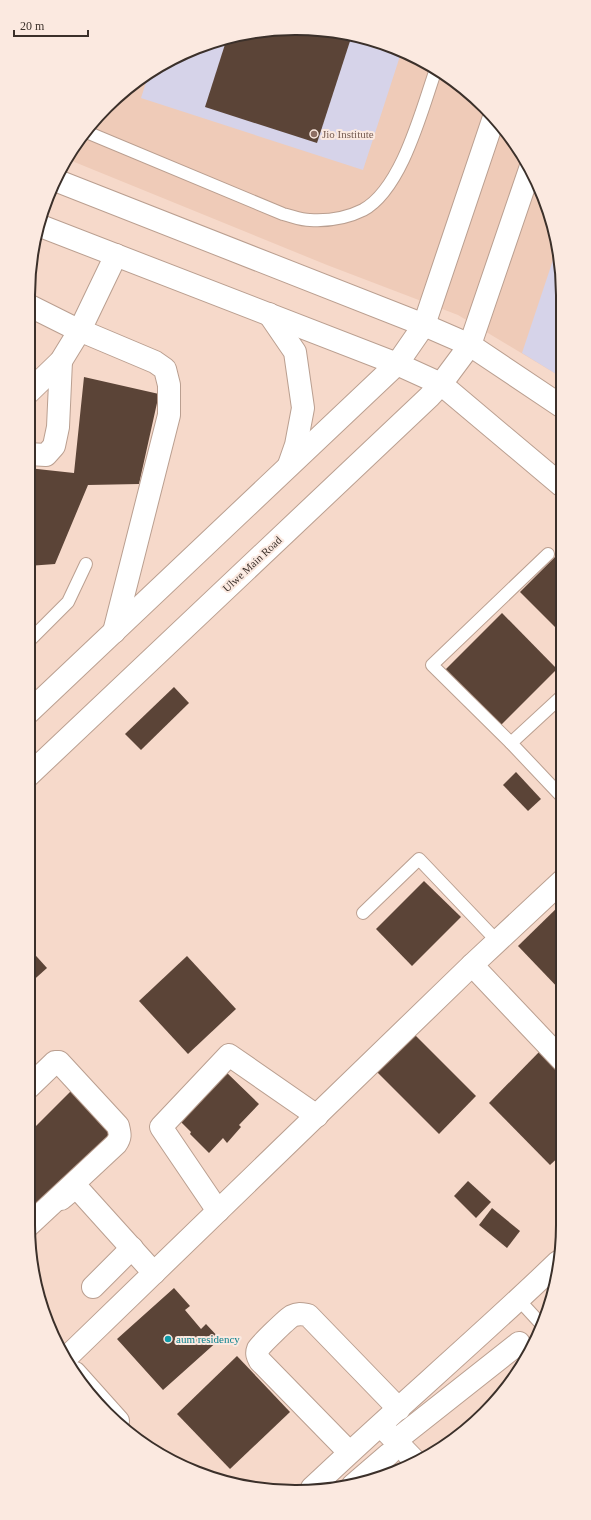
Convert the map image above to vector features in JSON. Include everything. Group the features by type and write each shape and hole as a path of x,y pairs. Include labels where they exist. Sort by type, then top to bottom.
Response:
{"street":[{"path":"35,706 397,364 424,325 491,125"},
{"name":"Ulwe Main Road","path":"35,769 441,384 470,345 527,177"},
{"path":"61,183 424,325 470,345 556,403"},
{"path":"44,227 397,364 441,384 556,481"},
{"path":"35,386 62,361 80,330 116,256"},
{"path":"35,309 155,362 165,369 169,385 169,415 114,632"},
{"path":"269,314 295,352 303,408 296,445 289,466"},
{"path":"35,454 46,455 54,446 58,427 62,361"},
{"path":"70,1354 472,965 556,887"},
{"path":"472,965 556,1054"},
{"path":"218,1211 161,1127 229,1055 317,1116"},
{"path":"35,1081 55,1062 59,1062 118,1126 121,1135 116,1144 35,1219"},
{"path":"35,1225 69,1191 73,1189 80,1191 154,1273"},
{"path":"93,1287 132,1248"},
{"path":"388,1445 399,1409 519,1300 552,1267"},
{"path":"349,1452 260,1361 257,1356 258,1350 264,1342 291,1316 299,1314 308,1315 399,1409"},
{"path":"360,1477 388,1445 524,1348 498,1319"},
{"path":"317,1484 349,1452 388,1445 410,1458"}],"lane":[{"path":"91,134 283,214 308,220 336,219 363,210 384,193 400,165 413,135 434,75"},
{"path":"548,554 432,665 511,743 556,791"},
{"path":"35,635 68,602 86,564"},
{"path":"511,743 556,702"},
{"path":"363,913 419,859 498,942"},
{"path":"519,1300 537,1320"}],"shaded area":[{"path":"296,35 330,37 363,44 411,62 440,79 480,111 512,151 529,180 547,228 554,261 556,296 556,374 458,315 327,265 72,161 89,137 111,111 137,89 165,70 180,62 228,44 261,37"},
{"name":"Jio Institute","path":"296,35 330,37 363,44 400,57 363,170 141,98 146,83 180,62 228,44 261,37"},
{"path":"554,258 556,296 556,374 522,353"}],"building":[{"path":"296,35 330,37 350,41 317,143 205,107 225,45 261,37"},
{"path":"84,377 159,394 139,484 88,485 55,564 35,565 35,469 74,473"},
{"path":"556,556 556,628 520,592"},
{"path":"502,613 556,668 556,670 499,727 444,671"},
{"path":"174,687 189,703 141,750 125,734"},
{"path":"516,772 541,799 528,811 503,785"},
{"path":"424,881 461,917 412,966 376,929"},
{"path":"556,909 556,986 518,946"},
{"path":"35,955 47,968 35,979"},
{"path":"187,956 236,1009 188,1054 139,1001"},
{"path":"413,1033 476,1096 439,1134 376,1071"},
{"path":"540,1051 556,1067 556,1159 550,1165 489,1103"},
{"path":"225,1071 259,1104 239,1125 241,1127 227,1143 223,1138 209,1153 190,1134 191,1132 178,1119"},
{"path":"76,1086 112,1132 77,1171 35,1206 35,1127"},
{"path":"468,1181 491,1202 476,1218 454,1196"},
{"path":"492,1208 520,1231 507,1248 479,1225"},
{"name":"aum residency","path":"174,1288 190,1306 185,1310 201,1329 206,1324 220,1339 163,1390 117,1339"},
{"path":"237,1356 290,1412 230,1469 177,1414"}],"place":[{"name":"Jio Institute","path":"314,134"},
{"name":"aum residency","path":"168,1339"}]}
